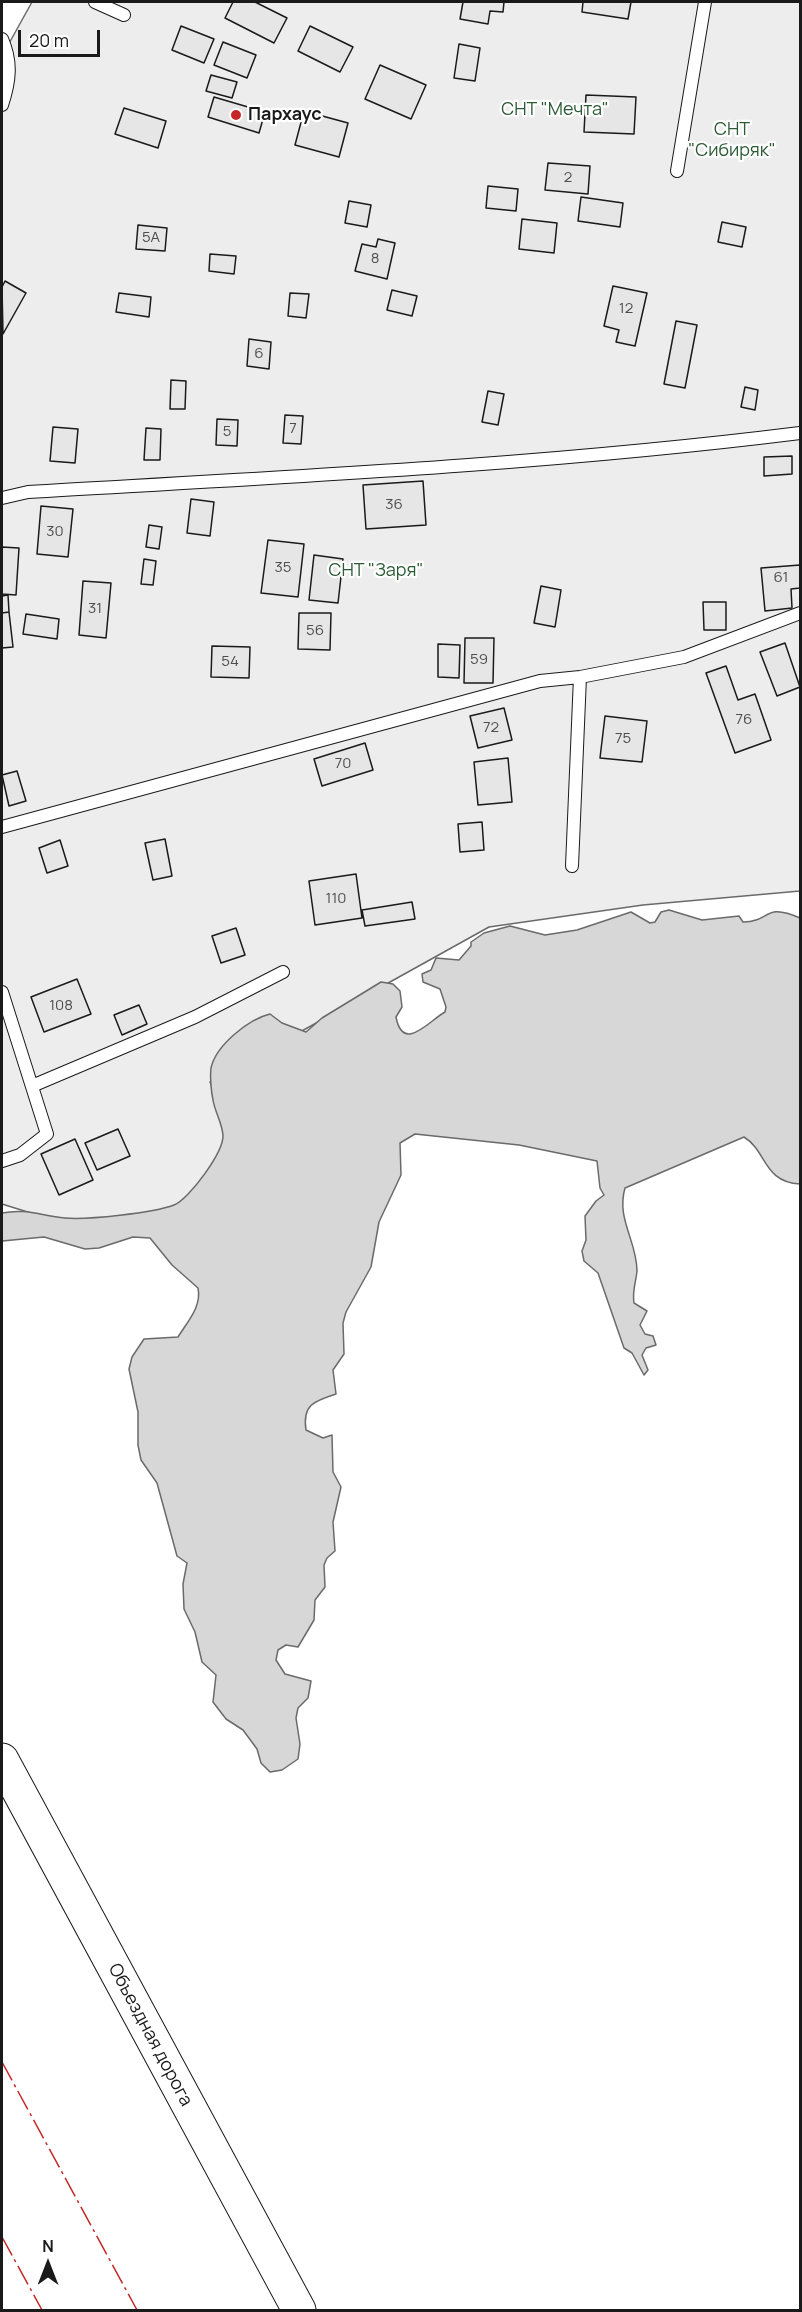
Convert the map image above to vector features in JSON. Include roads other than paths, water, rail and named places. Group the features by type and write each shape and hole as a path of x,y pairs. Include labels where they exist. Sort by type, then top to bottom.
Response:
{"main road":[{"name":"Объездная дорога","path":"2,1760 299,2310"}],"lane":[{"path":"95,2 124,15"},
{"path":"677,171 705,2"},
{"path":"2,39 8,54 9,82 2,105"},
{"path":"2,498 28,492 330,475 688,447 801,433"},
{"path":"2,827 540,681 580,677 684,657 801,613"},
{"path":"572,866 580,677"},
{"path":"32,1086 195,1017 283,972"},
{"path":"2,992 47,1134 20,1155 2,1161"}],"place":[{"name":"Пархаус","path":"236,115"}],"park label":[{"name":"СНТ \"Мечта\"","path":"555,110"},
{"name":"СНТ \"Сибиряк\"","path":"732,140"},
{"name":"СНТ \"Заря\"","path":"376,571"}]}
